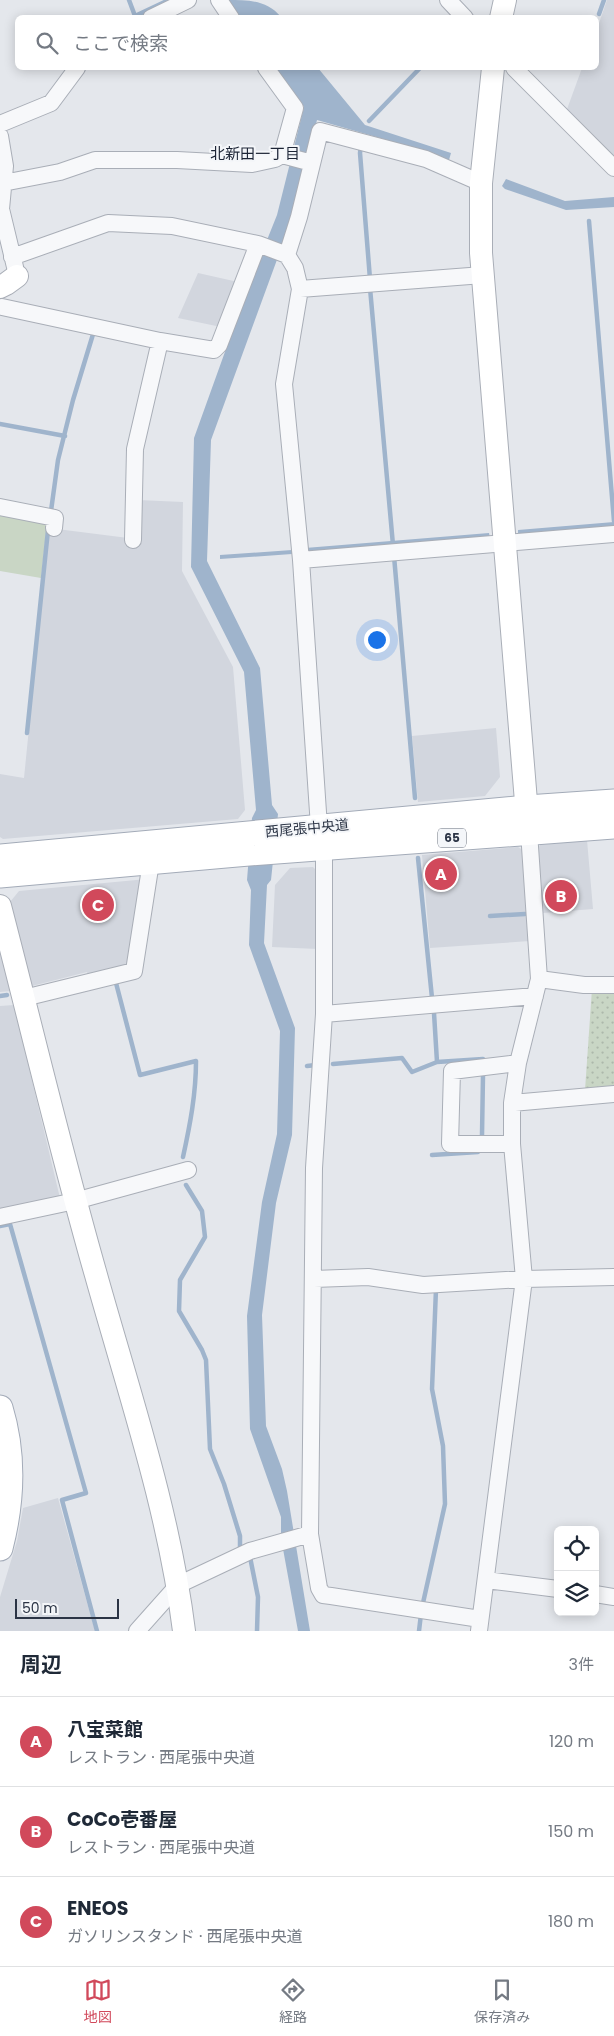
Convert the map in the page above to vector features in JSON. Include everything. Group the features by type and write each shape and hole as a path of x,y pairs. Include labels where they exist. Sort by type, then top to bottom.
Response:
{"main road":[{"name":"西尾張中央道","path":"0,857 238,844 528,820 614,802"},
{"name":"西尾張中央道","path":"528,820 614,826"},
{"name":"西尾張中央道","path":"0,875 151,862 238,844"},
{"path":"0,1408 8,1443 10,1472 9,1500 0,1548"}],"street":[{"path":"157,15 188,0"},
{"path":"219,0 229,15"},
{"path":"448,0 462,15"},
{"path":"502,15 505,0"},
{"path":"0,124 51,103 75,70"},
{"path":"267,70 295,108 282,155"},
{"path":"6,288 108,223 172,226 260,245 284,254 295,268 300,289 284,384 301,560 321,837 324,1014 314,1168 314,1279 305,1536 318,1588 323,1594 479,1625 524,1279 512,1144 512,1103 518,1062 539,980 528,820 483,275 482,183 493,70"},
{"path":"516,70 614,168"},
{"path":"284,254 299,218 320,131 426,159 482,183"},
{"path":"0,136 4,166 1,209 6,288"},
{"path":"3,183 60,172 95,160 177,160 252,164 275,159 282,155 312,163"},
{"path":"6,288 160,341 214,350 219,345 260,245"},
{"path":"300,289 483,275"},
{"path":"132,540 135,450 160,341"},
{"path":"0,507 55,518 54,528"},
{"path":"301,560 614,534"},
{"path":"24,998 134,971 151,862"},
{"path":"0,906 74,1201 166,1527 178,1585 184,1631"},
{"path":"539,980 584,985 614,985"},
{"path":"324,1014 535,996"},
{"path":"512,1144 450,1144 452,1071 518,1062"},
{"path":"512,1103 614,1094"},
{"path":"0,1217 74,1201 188,1170"},
{"path":"314,1279 368,1277 423,1285 524,1279 614,1277"},
{"path":"138,1631 178,1585 250,1551 305,1536"},
{"path":"486,1580 554,1588"},
{"path":"599,1595 614,1597"}],"shaded area":[{"path":"607,0 614,0 614,161 566,112 581,70 599,70 599,23"},
{"path":"198,273 238,282 221,327 178,318"},
{"path":"138,500 183,502 182,571 233,667 245,810 238,819 3,839 0,837 0,774 24,778 49,528 136,539"},
{"path":"496,728 500,777 485,796 418,802 412,736"},
{"path":"587,840 593,909 543,913 537,850 540,845"},
{"path":"518,847 523,850 530,941 430,948 422,855"},
{"path":"313,867 317,871 318,949 272,947 275,885 290,868"},
{"path":"147,879 129,965 88,975 87,972 32,986 10,902 19,891"},
{"path":"0,944 11,991 0,992"},
{"path":"14,1005 60,1198 0,1211 0,1006"},
{"path":"58,1498 95,1631 0,1631 0,1597 17,1541 23,1508"}],"green space":[{"path":"0,515 47,524 41,578 0,571"},
{"path":"592,989 614,990 614,1088 585,1090"}],"water":[{"path":"227,0 264,4 279,15 238,15"},
{"path":"277,70 320,70 365,125 451,153 449,160 422,150 317,120 293,216 211,440 207,561 260,668 272,805 278,814 271,880 267,885 264,943 295,1028 292,1135 276,1203 262,1315 266,1426 282,1469 287,1491 310,1631 298,1631 281,1538 281,1517 250,1429 247,1316 262,1202 277,1134 280,1031 249,945 251,890 247,880 252,818 256,810 244,672 191,567 194,438 249,285 277,215 304,107"},
{"path":"506,179 565,201 614,197 614,207 566,210 505,189 502,186"},
{"path":"614,522 614,528 518,536 518,530"},
{"path":"489,533 490,538 306,554 305,548"},
{"path":"292,550 292,554 220,559 220,555"}],"waterway":[{"path":"129,0 135,15"},
{"path":"137,15 169,0"},
{"path":"599,14 604,0"},
{"path":"369,121 418,70"},
{"path":"361,145 360,153 370,279"},
{"path":"589,221 614,521"},
{"path":"370,288 393,545"},
{"path":"51,511 58,460 73,400 94,331"},
{"path":"0,424 65,436"},
{"path":"27,733 48,530"},
{"path":"394,556 415,798"},
{"path":"418,858 432,998"},
{"path":"490,916 525,914"},
{"path":"116,983 140,1075 196,1061 192,1109 183,1157"},
{"path":"0,996 7,995"},
{"path":"434,1013 437,1062"},
{"path":"333,1064 402,1058 412,1072 437,1062 483,1059"},
{"path":"307,1066 316,1065"},
{"path":"482,1135 483,1075"},
{"path":"432,1155 478,1152"},
{"path":"186,1185 202,1211 205,1237 180,1280 179,1311 206,1360 210,1449 224,1484 240,1536 240,1549"},
{"path":"0,1226 10,1224 86,1493 62,1500 97,1631"},
{"path":"423,1603 445,1504 443,1446 432,1389 436,1289"},
{"path":"250,1557 258,1597 257,1631"},
{"path":"419,1631 421,1614"}],"place":[{"name":"八宝菜館","path":"441,874"},
{"name":"CoCo壱番屋","path":"561,896"},
{"name":"ENEOS","path":"98,905"}],"district":[{"name":"北新田一丁目","path":"255,154"}]}
